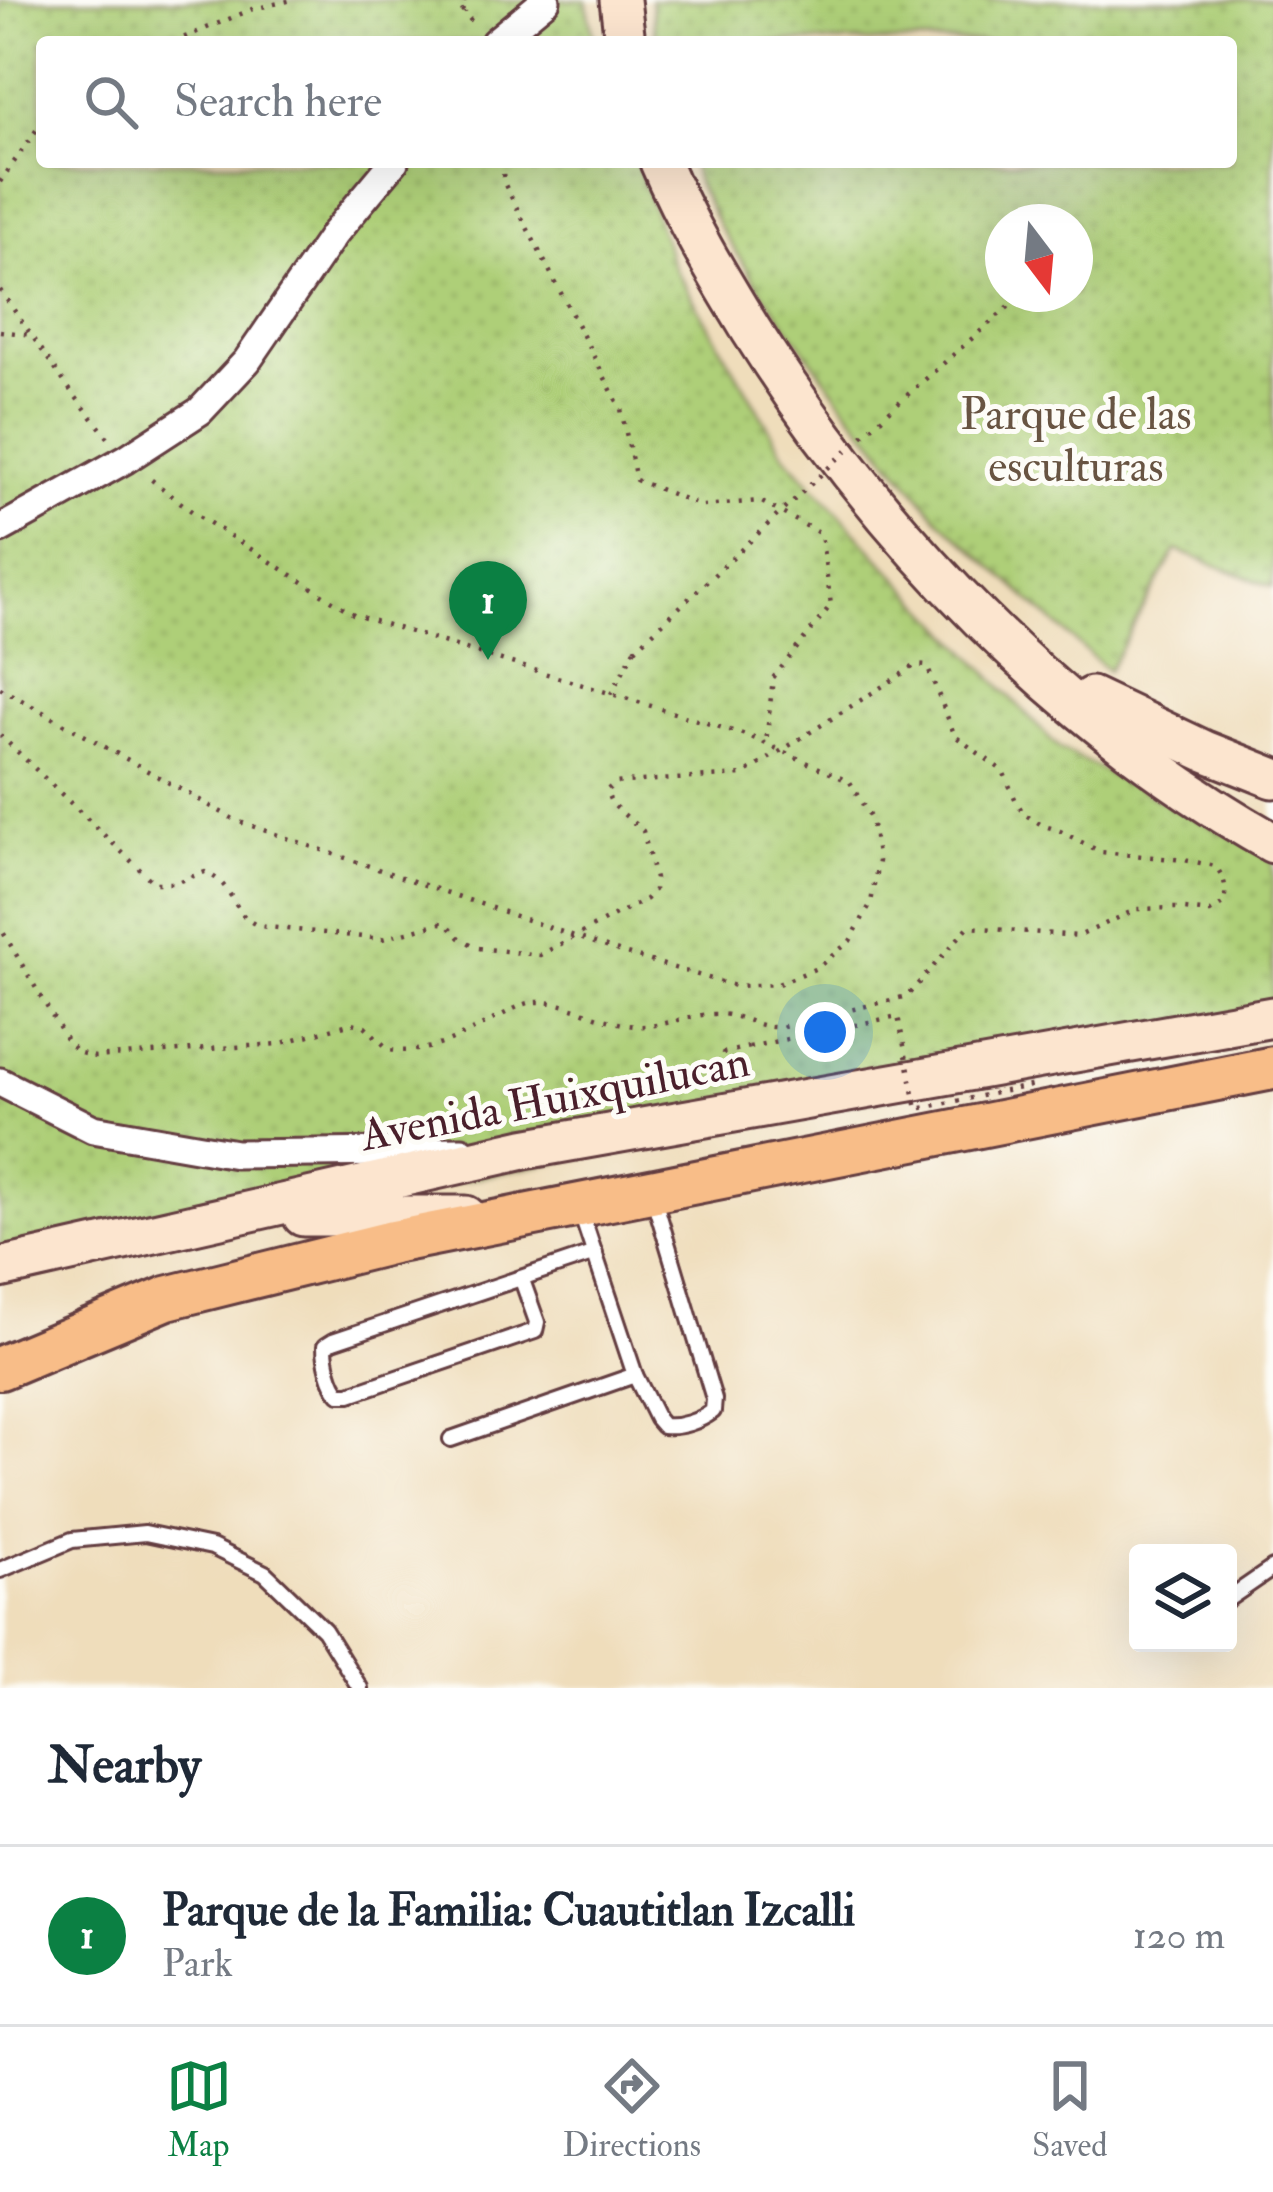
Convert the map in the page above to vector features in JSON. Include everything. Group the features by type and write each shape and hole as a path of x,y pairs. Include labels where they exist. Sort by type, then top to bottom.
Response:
{"main road":[{"path":"620,0 625,36"},
{"path":"663,168 728,293 808,416 940,574 1038,671 1100,724 1182,787 1273,844"},
{"path":"1038,671 1205,751 1273,778"},
{"name":"Avenida Huixquilucan","path":"0,1268 524,1149 1273,1017"},
{"path":"0,1368 167,1298 393,1241 1273,1068"},
{"path":"232,1216 524,1216"}],"street":[{"path":"486,35 546,0"},
{"path":"0,529 126,459 200,411 247,361 334,234 389,168"},
{"path":"0,1082 93,1130 236,1154 524,1149"}],"lane":[{"path":"578,1205 635,1375 657,1419 663,1426 674,1427 705,1418 713,1411 714,1399 651,1190"},
{"path":"522,1280 536,1331 350,1394 334,1389 325,1346 595,1253"},
{"path":"451,1439 635,1375"},
{"path":"0,1570 72,1540 145,1533 212,1547 265,1573 324,1630 360,1688"},
{"path":"1237,1593 1273,1568"}],"path":[{"path":"188,36 253,9 292,0"},
{"path":"454,0 486,35"},
{"path":"464,0 465,13"},
{"path":"0,182 36,131"},
{"path":"503,168 504,183 621,409 636,480 702,506 760,501 821,534 831,605 773,678 766,743"},
{"path":"0,290 67,386 126,459 194,513 356,615 749,736 850,782 871,819 878,861 871,903 850,941 818,968 778,984 735,986 237,821 0,688"},
{"path":"611,694 634,649 1002,312"},
{"path":"0,331 32,335"},
{"path":"0,735 154,883 165,885 211,873 225,884 248,922 382,939 440,922 478,949 540,956 646,899 654,890 643,831 612,804 609,787 624,782 742,775 916,665 927,666 956,736 1003,771 1024,814 1101,852 1216,866 1226,884 1223,904 1210,912 1138,909 1079,936 968,927 907,996 781,1027 714,1013 633,1026 534,1001 446,1043 413,1053 389,1051 365,1026 352,1023 278,1044 95,1057 77,1052 0,926"},
{"path":"723,1053 898,1016 917,1109 1035,1085"}],"green space":[{"path":"0,0 586,0 594,36 36,36 36,168 638,168 674,267 785,455 893,573 1059,748 1273,858 1273,1018 0,1273"},
{"name":"Parque de las esculturas","path":"651,0 1273,0 1273,587 1176,550 1108,671 939,519 849,411 719,226 693,168 1237,168 1237,36 655,36"}],"place":[{"name":"Parque de la Familia: Cuautitlan Izcalli","path":"488,660"}]}
